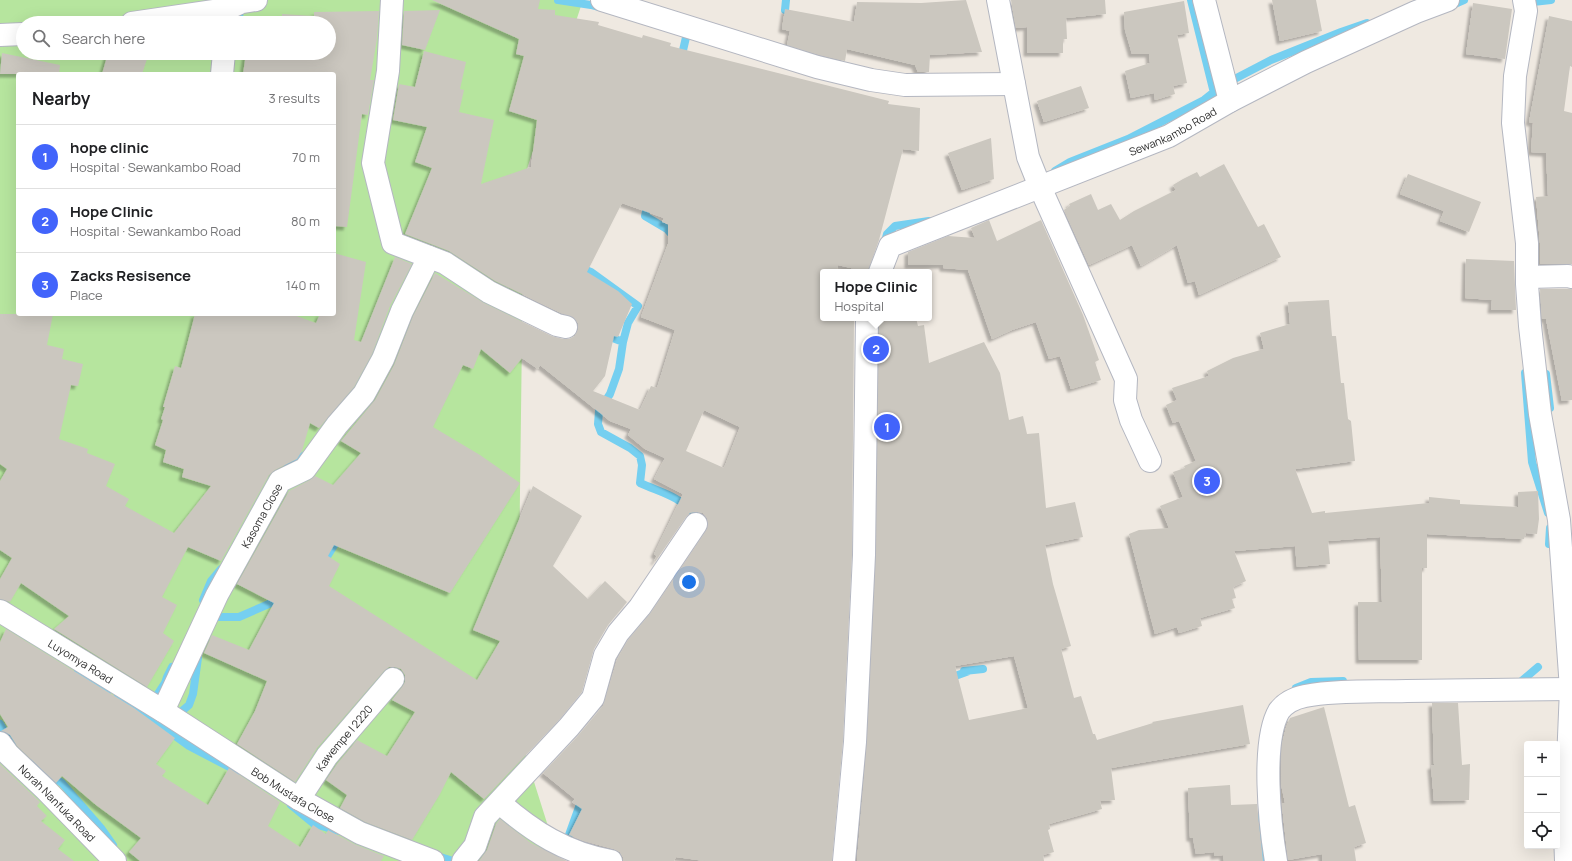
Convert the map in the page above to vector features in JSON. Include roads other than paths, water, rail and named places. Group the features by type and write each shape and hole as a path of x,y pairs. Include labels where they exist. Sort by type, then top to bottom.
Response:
{"street":[{"path":"226,16 242,2 256,0"},
{"path":"392,0 388,71 373,163 392,242 445,263 489,292 557,325 566,327"},
{"path":"602,0 817,67 871,80 905,85 1014,84"},
{"path":"998,0 1028,157 1126,379 1125,400 1131,420 1150,462"},
{"path":"1204,0 1230,101"},
{"name":"Sewankambo Road","path":"881,269 890,246 1169,136 1230,101 1313,59 1416,12 1448,0"},
{"path":"1524,0 1526,10 1515,76 1513,123 1527,243 1530,326 1540,414 1566,519 1571,689 1568,768 1569,793 1565,833 1566,861"},
{"path":"0,35 16,34"},
{"path":"222,72 223,60"},
{"name":"Kasoma Close","path":"163,711 217,595 280,481 305,469 337,425 364,394 383,359 402,311 430,257"},
{"path":"1528,277 1572,277"},
{"path":"844,861 855,742 864,562 867,321"},
{"path":"463,861 475,846 485,817 500,803 569,727 593,698 606,655 618,632 640,607 696,524"},
{"name":"Luyomya Road","path":"0,611 163,711"},
{"name":"Kawempe I 2220","path":"299,799 327,756 393,679"},
{"path":"1276,861 1268,791 1269,758 1272,734 1280,711 1286,704 1295,698 1347,692 1571,689"},
{"name":"Bob Mustafa Close","path":"163,711 299,799 360,833 433,861"},
{"name":"Norah Nanfuka Road","path":"0,743 8,754 46,790 115,861"},
{"path":"500,803 525,824 546,838 582,855 610,861"}],"waterway":[{"path":"558,0 602,8"},
{"path":"785,10 786,0"},
{"path":"1191,0 1214,93"},
{"path":"1450,6 1464,0"},
{"path":"1532,9 1533,2 1551,0"},
{"path":"239,16 242,5"},
{"path":"1055,171 1070,162 1128,139 1204,100 1223,85 1271,60 1367,23"},
{"path":"681,59 687,33"},
{"path":"648,202 645,216 667,229 675,238"},
{"path":"884,245 887,234 895,226 929,221"},
{"path":"578,267 591,272 638,306 628,323 623,342 619,369 610,394 599,411 598,424 601,432 630,448 640,456 642,465 640,483 669,495 689,508 695,515 695,524"},
{"path":"605,335 623,342"},
{"path":"1525,373 1532,462 1548,513"},
{"path":"1546,374 1550,408"},
{"path":"285,471 291,463 307,454"},
{"path":"1549,544 1550,528"},
{"path":"326,558 340,536"},
{"path":"203,600 211,581 221,569"},
{"path":"212,621 213,617 239,617 278,600 281,601"},
{"path":"175,717 189,705 193,694 198,658"},
{"path":"145,714 165,683 172,667"},
{"path":"1515,684 1518,684 1538,667"},
{"path":"964,671 983,669"},
{"path":"78,671 107,692"},
{"path":"947,679 969,671"},
{"path":"1296,688 1311,682 1343,681"},
{"path":"117,698 145,714 189,746 237,771"},
{"path":"0,724 12,744"},
{"path":"32,763 62,783 101,828 113,845"},
{"path":"569,844 566,843 579,807 585,798"},
{"path":"291,805 314,824 339,831"},
{"path":"1260,817 1264,861"},
{"path":"434,855 453,861"}],"place":[{"name":"Hope Clinic","path":"876,349"},
{"name":"hope clinic","path":"887,427"},
{"name":"Zacks Resisence","path":"1207,481"}]}
